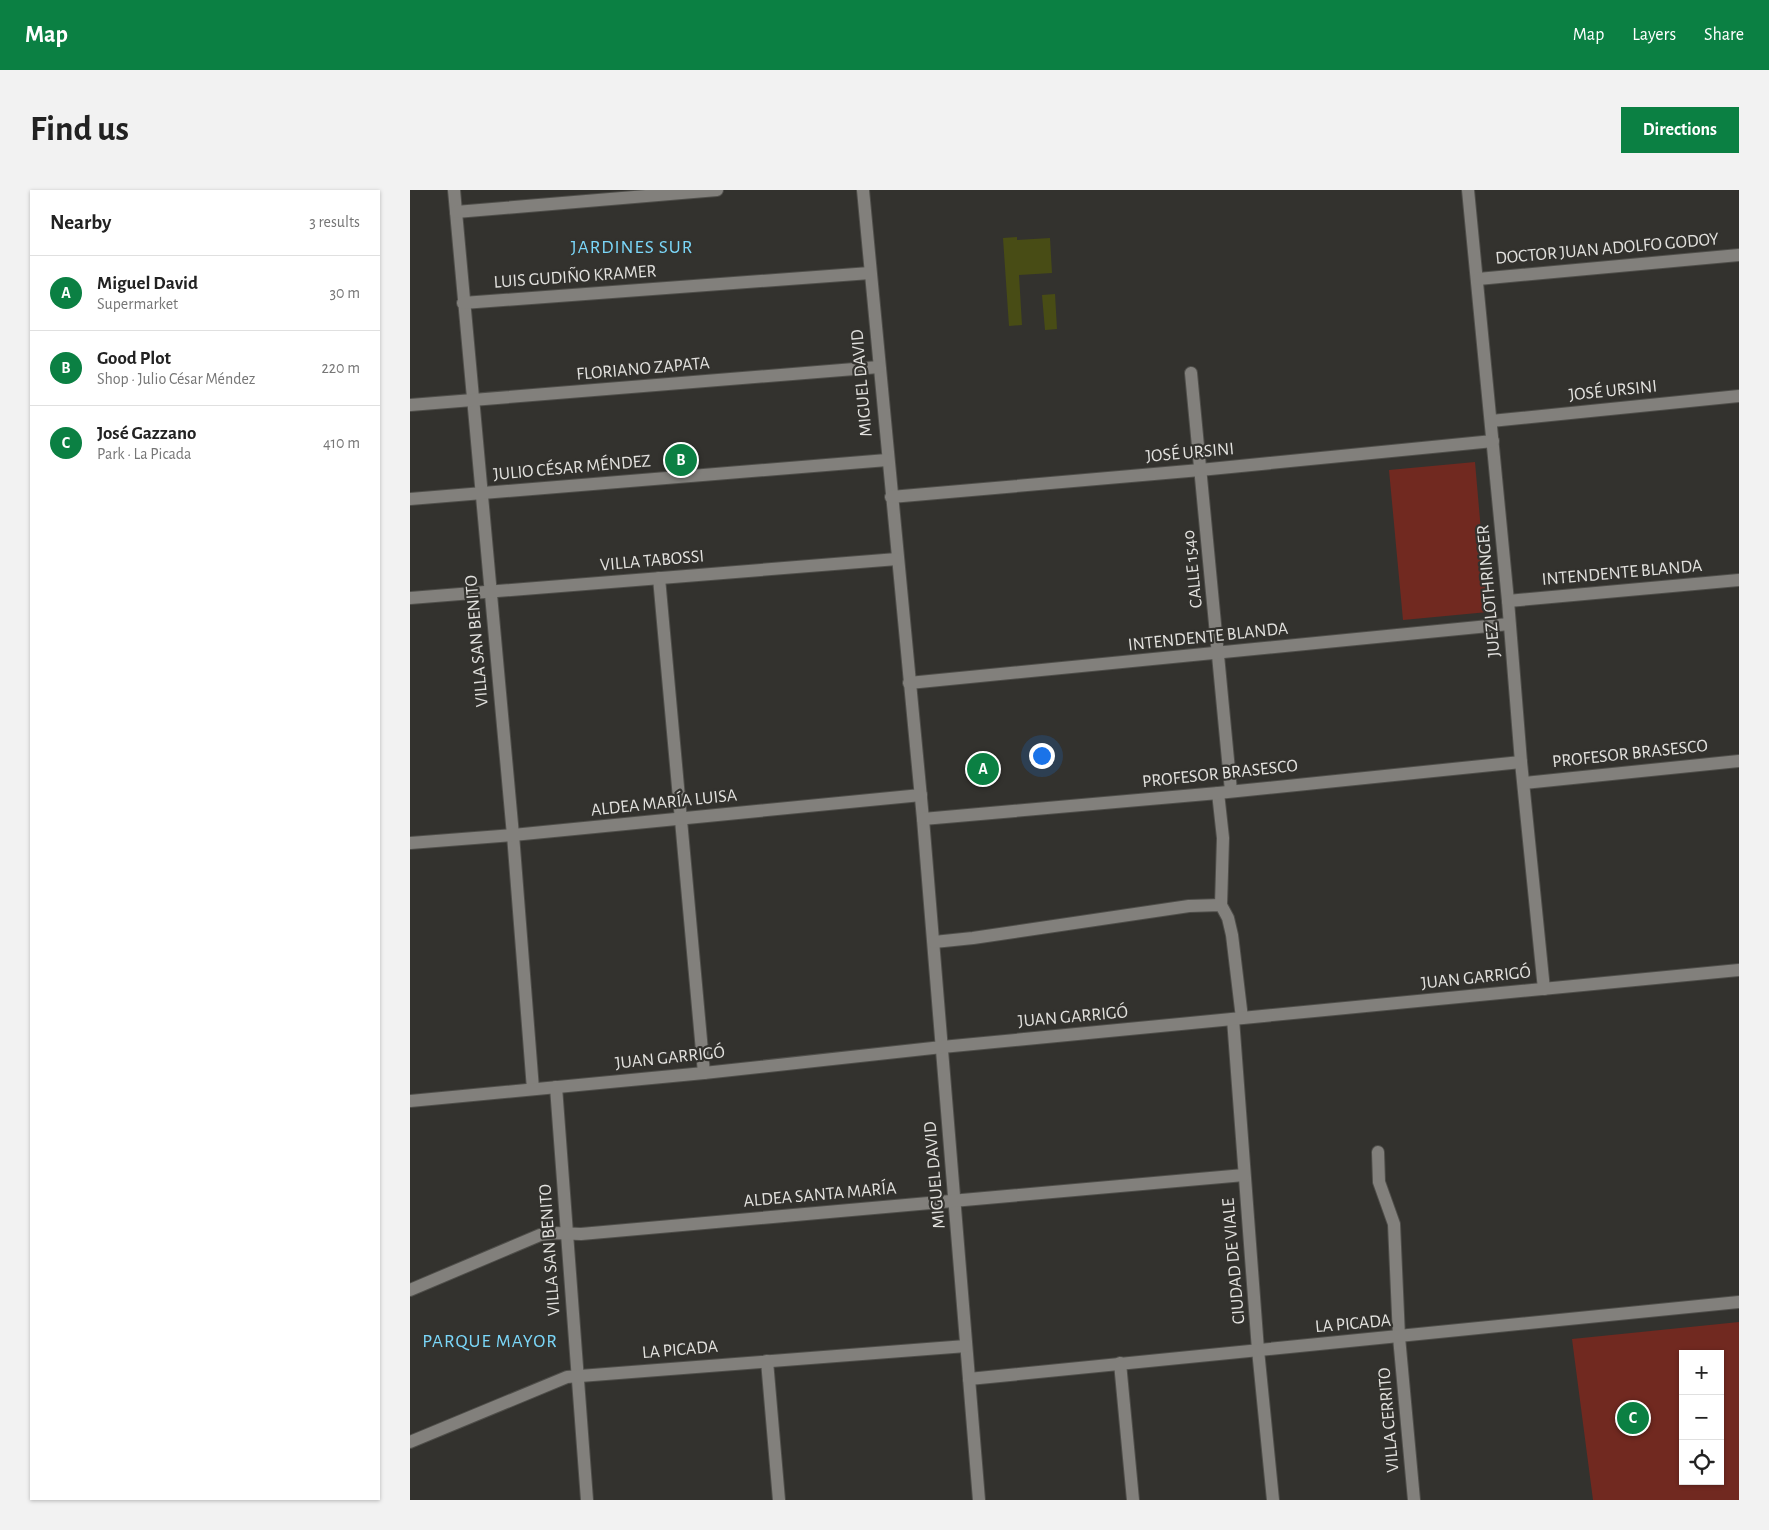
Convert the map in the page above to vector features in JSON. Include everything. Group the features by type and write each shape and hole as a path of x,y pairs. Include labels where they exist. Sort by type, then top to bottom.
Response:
{"street":[{"name":"VILLA SAN BENITO","path":"454,190 513,835 533,1089"},
{"path":"456,212 717,190"},
{"name":"MIGUEL DAVID","path":"863,190 878,368 921,795 979,1500"},
{"name":"JUEZ LOTHRINGER","path":"1468,190 1478,278 1521,762 1544,989"},
{"name":"DOCTOR JUAN ADOLFO GODOY","path":"1478,278 1739,255"},
{"name":"LUIS GUDIÑO KRAMER","path":"463,303 870,273"},
{"name":"FLORIANO ZAPATA","path":"410,405 878,368"},
{"name":"CALLE 1540","path":"1190,373 1232,791"},
{"name":"JOSÉ URSINI","path":"1491,421 1739,396"},
{"name":"JOSÉ URSINI","path":"891,497 1200,470 1493,441"},
{"name":"JULIO CÉSAR MÉNDEZ","path":"410,499 887,460"},
{"name":"VILLA TABOSSI","path":"410,598 897,559"},
{"path":"659,578 704,1073"},
{"name":"INTENDENTE BLANDA","path":"1508,601 1739,580"},
{"name":"INTENDENTE BLANDA","path":"909,683 1509,624"},
{"name":"PROFESOR BRASESCO","path":"1524,783 1739,761"},
{"name":"PROFESOR BRASESCO","path":"923,819 1218,793 1521,762"},
{"path":"934,942 973,938 1175,907 1221,905 1223,838 1218,793"},
{"name":"ALDEA MARÍA LUISA","path":"410,843 513,835 921,795"},
{"name":"CIUDAD DE VIALE","path":"1221,905 1228,918 1232,935 1238,1019 1244,1175 1258,1350 1273,1500"},
{"name":"JUAN GARRIGÓ","path":"410,1101 704,1073 942,1047 1739,970"},
{"name":"VILLA SAN BENITO","path":"556,1087 587,1500"},
{"name":"VILLA CERRITO","path":"1378,1152 1379,1182 1394,1224 1399,1337 1414,1500"},
{"name":"ALDEA SANTA MARÍA","path":"410,1290 540,1235 554,1233 566,1234 1244,1175"},
{"name":"LA PICADA","path":"969,1379 1739,1302"},
{"name":"LA PICADA","path":"410,1442 556,1381 577,1376 966,1346"},
{"path":"767,1361 779,1500"},
{"path":"1120,1363 1133,1500"}],"shaded area":[{"path":"1475,462 1488,612 1403,620 1389,470"},
{"path":"1739,1322 1739,1500 1593,1500 1572,1339"}],"building":[{"path":"1017,237 1017,240 1050,238 1052,273 1019,275 1022,325 1009,326 1003,238"},
{"path":"1055,294 1057,329 1045,330 1042,295"}],"place":[{"name":"Good Plot","path":"681,460"},
{"name":"Miguel David","path":"983,769"},
{"name":"José Gazzano","path":"1633,1418"}],"district":[{"name":"JARDINES SUR","path":"632,247"},
{"name":"PARQUE MAYOR","path":"490,1341"}]}
